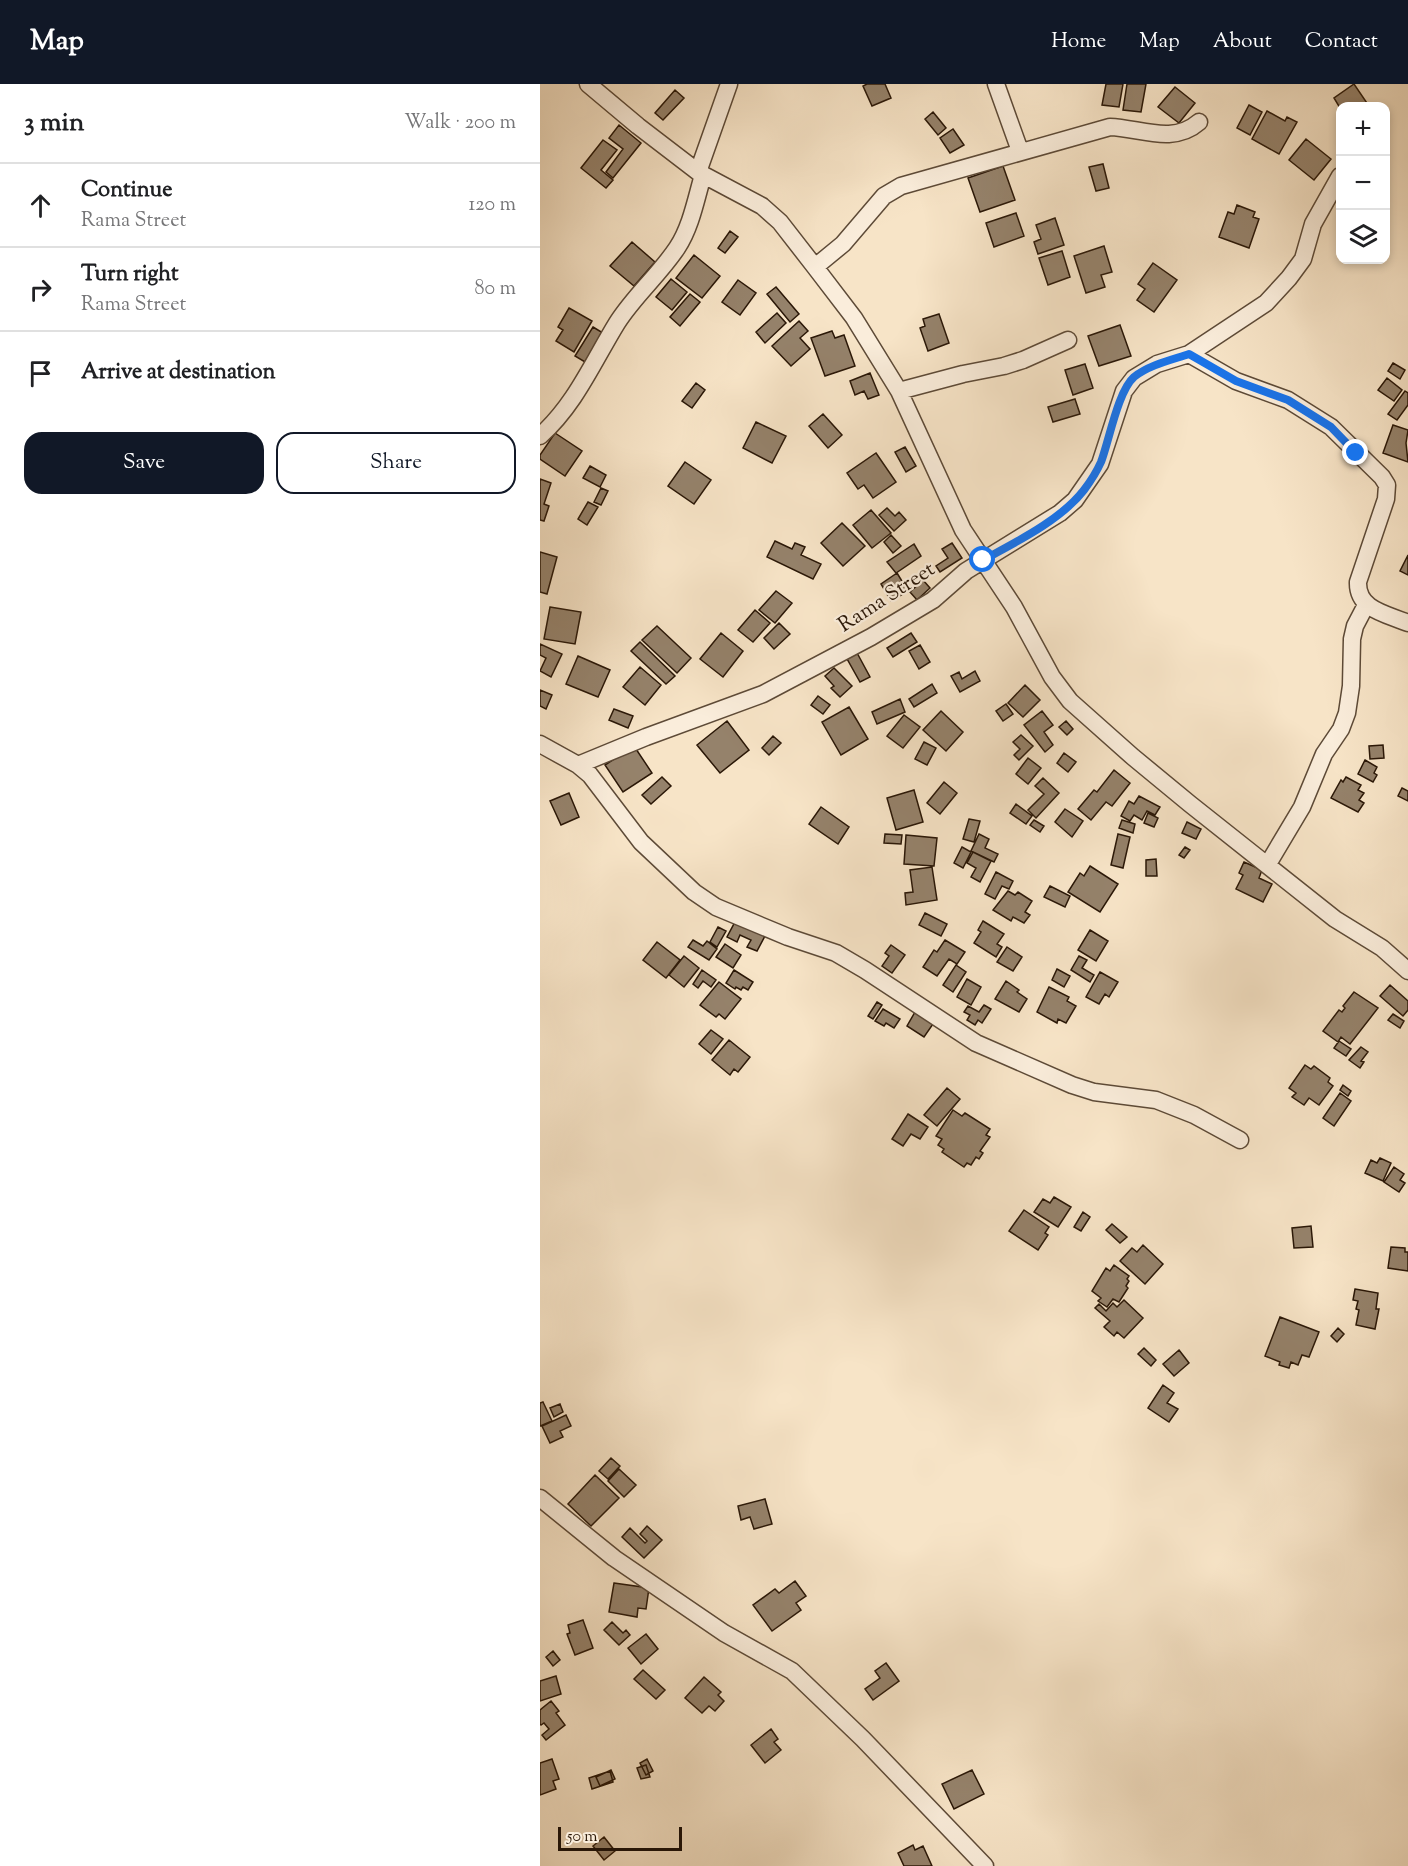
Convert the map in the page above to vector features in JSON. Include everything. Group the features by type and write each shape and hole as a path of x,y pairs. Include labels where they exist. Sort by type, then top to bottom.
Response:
{"street":[{"path":"588,84 638,126 701,173 771,213 815,267 854,318 898,391 963,530 1014,607 1052,677 1070,701 1133,757 1335,919 1382,948 1408,971"},
{"path":"540,436 574,397 633,301 657,276 678,246 693,211 701,173 729,84"},
{"path":"996,84 1020,151"},
{"path":"815,267 843,244 877,203 901,186 1110,127 1128,128 1163,136 1181,133 1193,128 1199,122"},
{"name":"Rama Street","path":"578,765 646,736 763,694 871,637 933,600 966,571 1060,513 1085,488 1100,464 1124,391 1134,378 1157,364 1189,354 1266,303 1303,259 1313,224 1336,185"},
{"path":"898,391 1004,366 1068,340"},
{"path":"1189,354 1236,381 1288,400 1331,427 1382,477 1387,485 1386,499 1358,582 1358,592 1366,605 1408,623"},
{"path":"1268,864 1302,807 1324,754 1341,729 1347,713 1351,687 1352,639 1355,626 1366,605"},
{"path":"540,744 578,765 590,775 641,842 694,892 716,906 836,953 865,969 976,1043 1072,1085 1094,1092 1156,1100 1194,1115 1240,1140"},
{"path":"540,1498 623,1564 724,1633 792,1671 863,1740 985,1866"}],"building":[{"path":"885,84 891,98 872,106 863,86"},
{"path":"1106,84 1123,84 1119,107 1102,105"},
{"path":"1127,84 1146,84 1141,112 1123,110"},
{"path":"1354,84 1366,102 1336,102 1334,98"},
{"path":"1175,87 1195,103 1179,123 1158,107"},
{"path":"675,90 684,98 663,120 655,113"},
{"path":"1249,105 1262,112 1250,135 1237,128"},
{"path":"1267,111 1285,121 1287,117 1297,122 1279,154 1252,139"},
{"path":"933,112 946,128 938,135 925,119"},
{"path":"619,125 641,143 613,178 606,172 623,149 609,138"},
{"path":"953,129 964,145 950,153 940,138"},
{"path":"1306,139 1331,159 1314,180 1289,160"},
{"path":"603,140 617,150 601,170 613,180 606,188 581,168"},
{"path":"1103,164 1109,188 1096,191 1089,167"},
{"path":"1003,166 1015,200 980,212 968,178"},
{"path":"1237,205 1255,212 1253,217 1259,219 1249,248 1219,237 1228,212 1234,214"},
{"path":"1016,213 1024,236 994,247 986,223"},
{"path":"1055,218 1064,245 1038,254 1034,242 1041,239 1036,225"},
{"path":"730,231 738,237 725,253 718,248"},
{"path":"632,242 655,262 634,286 610,266"},
{"path":"1104,246 1112,272 1101,275 1105,287 1086,293 1074,256"},
{"path":"1062,251 1070,277 1048,285 1039,258"},
{"path":"694,255 720,276 702,298 676,278"},
{"path":"1153,263 1177,280 1154,312 1137,300 1145,289 1138,284"},
{"path":"671,279 687,292 672,310 656,297"},
{"path":"738,280 756,293 740,315 722,302"},
{"path":"776,287 799,314 790,322 767,294"},
{"path":"690,294 700,302 680,326 670,317"},
{"path":"569,308 592,321 574,352 556,341 563,330 558,327"},
{"path":"777,313 786,323 765,343 756,332"},
{"path":"939,314 949,343 928,351 920,328 925,326 923,319"},
{"path":"799,321 808,331 800,338 810,349 791,366 772,346"},
{"path":"1120,325 1131,356 1099,366 1088,336"},
{"path":"593,327 603,333 585,362 575,356"},
{"path":"832,331 835,338 844,335 855,366 825,376 811,338"},
{"path":"1393,363 1405,370 1400,379 1388,371"},
{"path":"1085,364 1093,388 1073,395 1065,370"},
{"path":"870,373 879,395 868,399 864,391 855,395 850,381"},
{"path":"1387,378 1402,390 1394,401 1378,390"},
{"path":"696,383 705,390 692,408 682,401"},
{"path":"1405,391 1408,393 1408,405 1397,420 1388,414"},
{"path":"1075,399 1080,414 1053,422 1048,407"},
{"path":"823,414 842,435 828,448 809,426"},
{"path":"756,422 786,436 772,463 743,448"},
{"path":"1393,425 1408,430 1406,443 1408,462 1383,453"},
{"path":"555,433 582,451 565,476 540,459 540,455"},
{"path":"905,447 916,466 906,472 895,452"},
{"path":"876,453 896,482 873,498 864,485 858,489 847,473"},
{"path":"685,462 711,480 694,504 668,486"},
{"path":"590,466 606,475 600,487 583,478"},
{"path":"540,479 551,483 544,504 549,506 544,521 540,520"},
{"path":"601,488 608,491 601,505 594,502"},
{"path":"588,502 598,507 587,525 578,519"},
{"path":"887,508 895,516 899,512 906,520 894,531 879,515"},
{"path":"871,510 891,533 872,548 853,525"},
{"path":"842,523 865,546 843,566 821,543"},
{"path":"891,535 901,546 893,553 884,542"},
{"path":"775,541 792,549 795,543 805,547 801,555 821,564 813,579 767,557"},
{"path":"952,543 962,558 940,572 936,566 948,558 942,549"},
{"path":"914,544 921,556 896,573 887,562"},
{"path":"540,552 557,557 547,594 540,592"},
{"path":"1408,555 1408,575 1400,571"},
{"path":"897,573 908,591 891,601 881,584"},
{"path":"923,580 930,588 917,600 910,592"},
{"path":"776,591 792,603 775,623 759,610"},
{"path":"550,607 581,612 575,644 544,639"},
{"path":"755,610 770,623 753,642 738,630"},
{"path":"779,623 790,634 774,649 764,638"},
{"path":"657,626 691,658 677,673 642,640"},
{"path":"721,633 743,651 723,677 700,659"},
{"path":"911,633 917,642 893,657 887,648"},
{"path":"640,642 675,676 666,684 631,651"},
{"path":"540,644 562,654 551,677 540,671 546,658 540,655"},
{"path":"920,645 930,662 919,669 909,651"},
{"path":"856,651 870,677 860,682 846,657"},
{"path":"578,656 610,670 598,697 566,684"},
{"path":"640,667 661,685 645,705 623,687"},
{"path":"834,668 852,686 840,697 831,688 834,686 825,676"},
{"path":"975,671 980,681 960,692 951,676 959,672 962,679"},
{"path":"932,684 937,693 914,707 909,699"},
{"path":"1025,685 1040,700 1023,717 1008,703"},
{"path":"540,690 552,695 546,709 540,706"},
{"path":"818,696 830,705 823,714 811,705"},
{"path":"900,699 905,712 877,724 872,712"},
{"path":"1006,704 1013,714 1003,721 996,711"},
{"path":"849,707 868,739 841,755 822,722"},
{"path":"614,709 633,716 628,728 609,720"},
{"path":"941,711 963,732 946,751 923,730"},
{"path":"1042,711 1053,725 1044,732 1053,745 1045,752 1024,725"},
{"path":"904,715 920,727 903,748 887,736"},
{"path":"727,721 749,750 720,773 697,745"},
{"path":"1066,721 1073,729 1067,735 1059,727"},
{"path":"1021,735 1033,746 1019,760 1014,755 1020,749 1013,742"},
{"path":"773,736 781,743 769,755 762,748"},
{"path":"924,742 936,748 927,765 915,759"},
{"path":"1383,745 1384,758 1370,759 1369,746"},
{"path":"634,746 652,773 623,792 605,765"},
{"path":"1064,753 1076,762 1068,772 1057,763"},
{"path":"1028,758 1041,768 1028,784 1016,774"},
{"path":"1365,760 1377,767 1374,773 1377,775 1373,782 1358,774"},
{"path":"1114,770 1130,783 1112,806 1106,802 1091,820 1078,809 1094,790 1097,792"},
{"path":"662,777 671,786 651,804 642,795"},
{"path":"1346,777 1361,785 1358,790 1364,793 1359,800 1364,803 1358,812 1331,798 1341,780 1343,782"},
{"path":"1043,778 1059,793 1036,818 1028,810 1044,794 1035,786"},
{"path":"944,782 957,793 940,814 927,803"},
{"path":"1402,788 1408,791 1408,801 1398,796"},
{"path":"914,790 923,822 896,830 887,798"},
{"path":"569,793 579,817 561,825 550,801"},
{"path":"1139,796 1160,807 1155,815 1147,811 1142,820 1134,815 1130,821 1121,816 1129,801 1134,804"},
{"path":"1016,804 1032,816 1026,824 1010,813"},
{"path":"821,807 849,827 838,844 809,824"},
{"path":"1065,809 1083,821 1072,837 1055,822"},
{"path":"1148,813 1158,818 1154,827 1144,823"},
{"path":"969,819 980,821 974,842 963,839"},
{"path":"1034,820 1044,826 1040,832 1030,825"},
{"path":"1122,820 1135,824 1133,833 1119,828"},
{"path":"1187,822 1201,829 1196,839 1182,833"},
{"path":"885,834 902,835 901,844 884,843"},
{"path":"979,834 989,839 985,848 998,854 994,862 971,851"},
{"path":"1118,834 1130,837 1123,868 1111,865"},
{"path":"906,835 937,838 934,866 904,864"},
{"path":"962,847 971,852 963,868 954,863"},
{"path":"1185,847 1190,850 1184,858 1179,855"},
{"path":"973,852 991,861 980,882 971,877 976,868 967,863"},
{"path":"1156,859 1157,876 1146,876 1146,860"},
{"path":"1244,862 1262,870 1259,878 1272,884 1263,902 1236,889 1243,875 1239,873"},
{"path":"1090,866 1118,884 1100,912 1068,892 1080,873 1084,876"},
{"path":"932,867 937,900 906,905 905,893 913,892 910,870"},
{"path":"996,872 1013,881 1009,889 1002,886 995,899 985,894"},
{"path":"1050,886 1070,896 1065,907 1044,897"},
{"path":"1008,891 1015,895 1018,892 1032,901 1025,912 1030,915 1024,923 1013,917 1011,921 993,910"},
{"path":"925,913 947,924 941,936 919,925"},
{"path":"736,920 766,934 757,951 747,947 751,940 740,935 737,942 727,937"},
{"path":"983,921 1004,934 997,944 1002,947 996,957 974,943 981,932 978,930"},
{"path":"718,927 726,931 717,947 710,942"},
{"path":"1090,930 1108,941 1096,961 1078,950"},
{"path":"693,940 703,946 707,941 717,949 709,960 688,947"},
{"path":"945,940 965,952 957,964 949,959 937,976 923,967 934,950 937,952"},
{"path":"657,942 680,960 666,978 643,960"},
{"path":"725,944 741,955 733,968 716,957"},
{"path":"891,945 905,955 892,973 882,966 889,956 885,953"},
{"path":"1007,947 1022,957 1013,971 997,962"},
{"path":"684,956 699,968 684,987 669,975"},
{"path":"1079,956 1087,960 1082,968 1094,975 1090,982 1071,970"},
{"path":"956,965 966,972 953,992 943,985"},
{"path":"1057,969 1070,976 1064,987 1052,980"},
{"path":"702,970 716,980 711,987 703,981 698,988 693,984"},
{"path":"734,970 753,982 748,990 743,987 741,990 736,987 735,989 726,983"},
{"path":"1100,972 1118,982 1109,997 1105,994 1099,1004 1086,997"},
{"path":"967,979 981,987 971,1005 957,997"},
{"path":"1006,981 1027,999 1019,1012 995,999"},
{"path":"719,982 741,999 725,1019 719,1014 716,1017 700,1005"},
{"path":"1390,985 1408,1001 1408,1010 1403,1016 1380,996"},
{"path":"1049,987 1069,997 1067,1001 1076,1006 1066,1023 1058,1019 1057,1023 1037,1012"},
{"path":"1354,992 1378,1008 1350,1044 1341,1037 1338,1042 1323,1031 1339,1010 1342,1012 1345,1008 1343,1006"},
{"path":"877,1002 882,1005 873,1019 868,1016"},
{"path":"984,1005 991,1009 982,1023 978,1020 975,1025 967,1020 970,1015 964,1012 968,1006 979,1012"},
{"path":"883,1009 900,1019 894,1028 886,1023 884,1026 875,1021"},
{"path":"915,1012 933,1024 924,1037 907,1026"},
{"path":"1393,1014 1404,1021 1400,1028 1388,1020"},
{"path":"711,1030 723,1039 711,1054 699,1044"},
{"path":"729,1040 750,1057 738,1072 734,1069 730,1075 712,1060"},
{"path":"1339,1041 1351,1049 1346,1056 1334,1048"},
{"path":"1361,1047 1368,1052 1361,1061 1364,1062 1360,1068 1349,1060"},
{"path":"1305,1065 1311,1069 1314,1066 1330,1078 1328,1082 1333,1086 1319,1105 1309,1098 1304,1105 1292,1097 1296,1093 1289,1088"},
{"path":"1343,1085 1351,1091 1348,1096 1340,1090"},
{"path":"947,1088 960,1099 937,1126 924,1115"},
{"path":"1340,1093 1351,1101 1334,1126 1323,1118"},
{"path":"953,1110 962,1116 965,1113 990,1129 986,1135 990,1137 980,1151 983,1153 979,1159 976,1157 971,1165 967,1163 964,1167 942,1152 944,1149 938,1145 942,1139 936,1136"},
{"path":"908,1114 928,1127 920,1139 911,1134 903,1146 892,1139"},
{"path":"1380,1158 1391,1163 1383,1181 1365,1173 1371,1160 1377,1163"},
{"path":"1394,1167 1404,1174 1400,1180 1405,1183 1399,1192 1384,1182"},
{"path":"1054,1197 1071,1207 1058,1227 1034,1212 1043,1199 1050,1203"},
{"path":"1024,1210 1049,1227 1045,1233 1048,1235 1038,1250 1009,1231"},
{"path":"1083,1212 1090,1217 1081,1231 1074,1227"},
{"path":"1112,1224 1127,1237 1120,1243 1106,1230"},
{"path":"1311,1226 1313,1247 1294,1248 1292,1228"},
{"path":"1143,1245 1163,1264 1145,1284 1120,1261 1132,1248 1137,1252"},
{"path":"1391,1247 1405,1248 1405,1252 1408,1252 1408,1271 1388,1268"},
{"path":"1114,1265 1129,1276 1126,1286 1128,1288 1119,1302 1113,1299 1107,1307 1098,1301 1101,1298 1092,1291 1106,1268 1110,1271"},
{"path":"1355,1289 1378,1293 1376,1309 1379,1309 1375,1329 1356,1325 1359,1310 1356,1309 1358,1301 1353,1300"},
{"path":"1124,1300 1143,1318 1124,1338 1117,1332 1114,1336 1104,1327 1110,1321 1095,1308 1099,1304 1106,1311 1113,1303 1117,1307"},
{"path":"1280,1317 1319,1332 1309,1357 1302,1355 1298,1365 1291,1362 1289,1368 1265,1356"},
{"path":"1338,1328 1344,1334 1337,1342 1331,1336"},
{"path":"1144,1348 1156,1360 1151,1366 1138,1354"},
{"path":"1179,1350 1189,1363 1174,1376 1163,1364"},
{"path":"1163,1385 1174,1393 1167,1403 1178,1409 1169,1422 1148,1408"},
{"path":"543,1402 552,1421 540,1426 540,1403"},
{"path":"560,1404 563,1412 554,1417 550,1408"},
{"path":"566,1415 571,1426 560,1431 563,1437 550,1443 542,1426"},
{"path":"611,1458 620,1466 608,1479 599,1471"},
{"path":"619,1469 636,1485 624,1497 608,1481"},
{"path":"595,1475 619,1498 591,1526 568,1504"},
{"path":"765,1499 772,1524 754,1529 750,1517 741,1520 738,1506"},
{"path":"647,1526 662,1540 644,1558 622,1537 630,1528 645,1543 647,1541 640,1534"},
{"path":"795,1581 806,1596 796,1603 801,1610 772,1631 753,1605 775,1589 779,1593"},
{"path":"614,1583 649,1588 646,1609 638,1608 637,1617 609,1612"},
{"path":"583,1620 593,1648 575,1655 567,1634 570,1633 568,1625"},
{"path":"612,1622 623,1633 626,1630 630,1635 619,1645 604,1630"},
{"path":"646,1634 658,1649 641,1664 628,1648"},
{"path":"553,1651 560,1660 553,1666 546,1657"},
{"path":"886,1663 899,1681 873,1700 865,1689 880,1678 875,1671"},
{"path":"643,1670 665,1690 656,1699 634,1679"},
{"path":"556,1676 561,1694 540,1701 540,1681"},
{"path":"704,1677 721,1692 718,1695 724,1701 715,1711 709,1706 702,1713 685,1698"},
{"path":"551,1701 559,1711 556,1713 565,1725 546,1740 542,1735 549,1729 544,1723 540,1724 540,1710"},
{"path":"771,1729 778,1739 774,1742 781,1750 765,1763 751,1745"},
{"path":"552,1759 559,1779 553,1781 556,1789 540,1795 540,1763"},
{"path":"647,1759 653,1771 646,1775 640,1763"},
{"path":"646,1765 650,1777 641,1779 637,1768"},
{"path":"611,1770 615,1779 600,1786 596,1777"},
{"path":"972,1770 984,1794 954,1809 942,1784"},
{"path":"610,1771 613,1782 592,1789 589,1778"},
{"path":"604,1837 615,1851 604,1860 593,1846"},
{"path":"913,1845 915,1850 923,1846 932,1866 904,1866 898,1853"}],"route":[{"path":"983,560 1060,513 1075,500 1100,464 1124,391 1134,378 1157,364 1189,354 1236,381 1288,400 1331,427 1356,453"}]}
